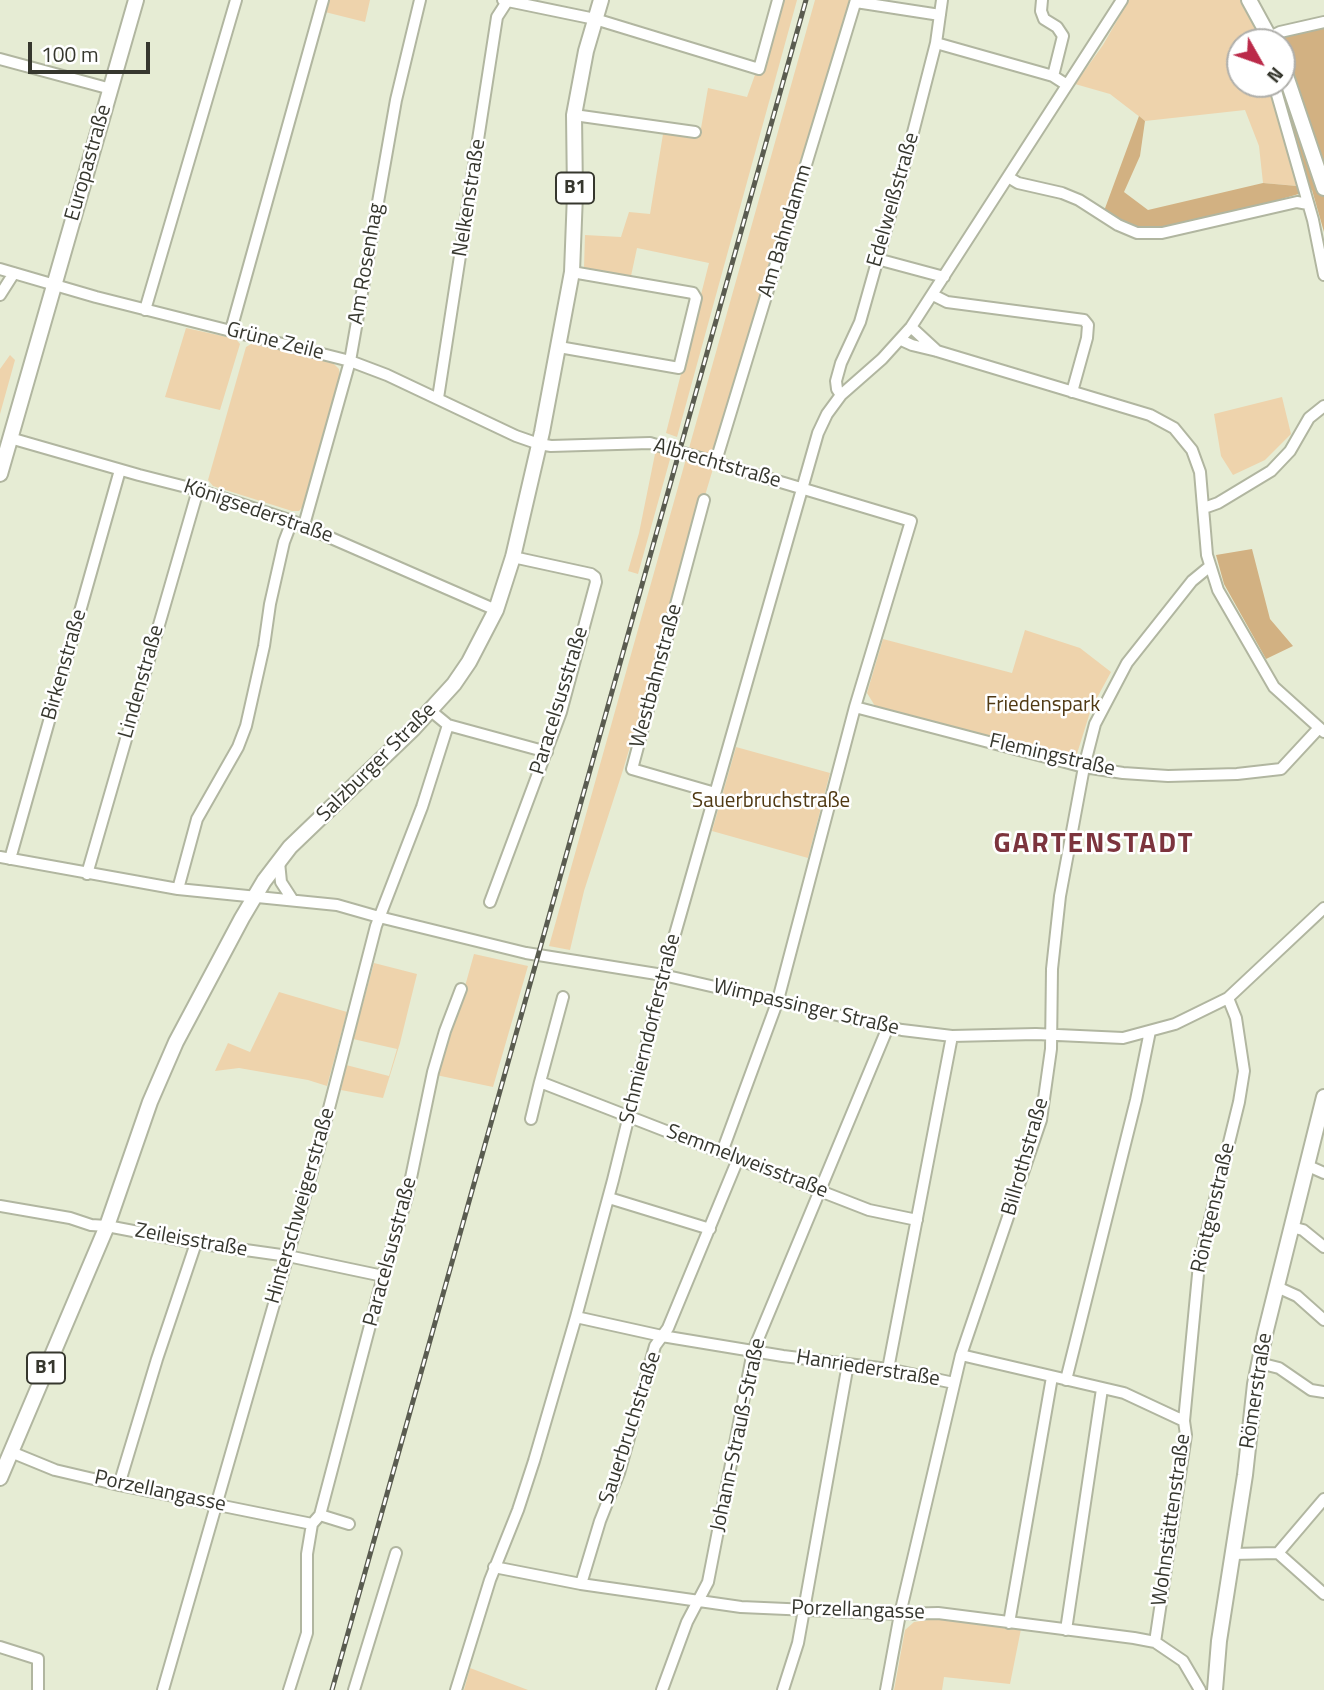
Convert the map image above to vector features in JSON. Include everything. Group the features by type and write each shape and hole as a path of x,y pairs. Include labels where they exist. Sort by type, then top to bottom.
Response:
{"main road":[{"name":"Europastraße","path":"0,474 136,0"},
{"name":"Salzburger Straße","path":"0,1478 107,1226 150,1102 176,1042 254,897 290,847 430,711 470,662 496,610 513,557 539,444 572,272 574,115 578,87 601,0"},
{"path":"1249,0 1264,28"},
{"path":"1294,98 1324,188"},
{"name":"Römerstraße","path":"1215,1690 1219,1641 1259,1363 1324,1097"}],"street":[{"path":"145,310 236,0"},
{"path":"231,330 323,0"},
{"name":"Am Rosenhag","path":"304,526 350,361 396,100 420,0"},
{"path":"506,0 595,19 759,69 778,0"},
{"name":"Nelkenstraße","path":"438,398 497,17 506,0"},
{"name":"Edelweißstraße","path":"841,395 836,380 860,322 908,152 936,43 942,0"},
{"path":"1042,0 1041,12 1044,19 1058,27 1063,36 1053,76"},
{"name":"Albrechtstraße","path":"539,444 551,446 650,443 802,489 818,433 827,414 841,395 901,340 911,327 1122,0"},
{"path":"856,1 940,15"},
{"name":"Am Bahndamm","path":"716,461 856,1"},
{"path":"1296,28 1324,22"},
{"path":"936,43 1053,76 1067,85"},
{"path":"0,59 111,89"},
{"path":"1278,98 1308,204 1324,275"},
{"path":"574,115 695,132"},
{"path":"1008,177 1018,183 1062,193 1079,200 1118,225 1137,233 1162,233 1297,202 1308,204"},
{"path":"877,259 944,277"},
{"name":"Grüne Zeile","path":"0,269 145,310 350,361 539,444"},
{"path":"559,346 679,368 696,298 693,293 638,281 572,272"},
{"path":"0,295 14,273"},
{"path":"933,295 947,302 1084,320 1088,325 1087,338 1072,391"},
{"path":"911,327 937,351"},
{"path":"901,340 1150,415 1174,428 1192,450 1198,465 1209,567 1228,608 1274,687 1321,730"},
{"path":"1204,508 1218,503 1271,471 1290,451 1309,418 1324,406"},
{"name":"Königsederstraße","path":"10,438 198,490 292,521 496,610"},
{"name":"Birkenstraße","path":"5,858 120,470"},
{"path":"722,1152 778,1000 855,707 911,521 802,489"},
{"name":"Schmierndorferstraße","path":"456,1690 494,1567 518,1510 534,1461 576,1317 609,1198 663,975 802,489"},
{"name":"Lindenstraße","path":"87,874 198,490"},
{"name":"Westbahnstraße","path":"704,500 632,769 715,793"},
{"path":"178,889 197,819 238,747 246,726 264,646 272,592 292,521"},
{"name":"Paracelsusstraße","path":"490,902 561,712 596,582 595,577 590,574 513,557"},
{"name":"Billrothstraße","path":"886,1690 900,1614 961,1354 1036,1138 1044,1101 1051,1035 1055,933 1084,767 1095,724 1123,668 1192,581 1209,567"},
{"name":"Flemingstraße","path":"855,707 1084,767 1168,776 1281,769 1321,730"},
{"path":"430,711 448,725 547,752"},
{"name":"Hinterschweigerstraße","path":"163,1690 318,1151 379,917 422,807 448,725"},
{"name":"Wimpassinger Straße","path":"5,858 178,889 337,905 526,953 663,975 888,1027 952,1036 1051,1035 1123,1038 1175,1024 1228,998 1324,908"},
{"path":"279,862 281,882 292,900"},
{"path":"227,895 245,914"},
{"name":"Paracelsusstraße","path":"316,1519 407,1197 433,1072 461,989"},
{"path":"531,1119 563,997"},
{"name":"Röntgenstraße","path":"1184,1421 1199,1264 1239,1102 1244,1071 1236,1018 1228,998"},
{"name":"Johann-Strauß-Straße","path":"662,1690 687,1622 708,1582 753,1351 888,1027"},
{"path":"1066,1380 1136,1100 1150,1031"},
{"path":"888,1369 952,1036"},
{"name":"Semmelweisstraße","path":"540,1082 869,1210 917,1220"},
{"name":"Sauerbruchstraße","path":"581,1584 600,1521 619,1473 655,1346 668,1328 738,1159"},
{"path":"1306,1165 1324,1173"},
{"path":"609,1198 709,1229"},
{"name":"Zeileisstraße","path":"0,1206 70,1218 91,1225 288,1256 383,1276"},
{"path":"1291,1227 1303,1230 1324,1247"},
{"path":"119,1485 196,1243"},
{"path":"1277,1287 1297,1296 1324,1320"},
{"name":"Hanriederstraße","path":"576,1317 662,1336 888,1369 954,1383"},
{"name":"Wohnstättenstraße","path":"961,1354 1124,1394 1184,1421 1186,1435 1155,1642"},
{"path":"1259,1363 1279,1368 1311,1390 1324,1392"},
{"path":"783,1690 798,1643 848,1364"},
{"path":"1009,1623 1052,1377"},
{"path":"1066,1630 1102,1389"},
{"name":"Porzellangasse","path":"11,1452 55,1470 119,1485 216,1504 349,1524"},
{"path":"1278,1553 1324,1499"},
{"path":"289,1690 307,1633 307,1554 316,1519"},
{"path":"354,1690 396,1553"},
{"path":"1232,1554 1278,1553 1324,1594"},
{"name":"Porzellangasse","path":"494,1567 581,1584 741,1607 900,1614 938,1613 1155,1642 1183,1661 1200,1690"},
{"path":"0,1647 38,1659 38,1690"}],"green space":[{"path":"328,0 370,0 365,22 325,12"},
{"path":"782,0 797,0 677,437 666,433 709,263 637,248 631,276 584,268 585,235 621,237 629,212 650,214 664,128 700,134 708,88 747,97"},
{"path":"815,0 853,0 623,770 584,891 570,950 549,946"},
{"path":"1129,0 1247,0 1258,28 1226,28 1226,98 1274,98 1298,186 1263,183 1259,146 1245,110 1145,121 1110,94 1075,84 1103,45"},
{"path":"186,328 236,339 240,344 220,410 165,397"},
{"path":"253,343 333,363 339,369 340,377 305,504 299,511 213,486 208,480 246,347"},
{"path":"10,355 15,360 0,414 0,369"},
{"path":"1282,397 1291,434 1265,460 1233,475 1221,456 1214,414"},
{"path":"656,449 672,452 638,574 628,571 639,533"},
{"name":"Friedenspark","path":"1025,630 1080,648 1111,672 1091,709 1076,757 1068,758 1018,747 875,706 867,693 883,639 1012,673"},
{"name":"Sauerbruchstraße","path":"736,747 830,773 808,858 712,831"},
{"path":"474,954 528,966 493,1087 436,1075 447,1031 462,997"},
{"path":"374,963 417,974 400,1043 383,1098 341,1090 346,1065 389,1076 397,1049 353,1039"},
{"path":"279,992 347,1012 327,1086 239,1068 215,1071 228,1043 250,1052"},
{"path":"943,1618 1021,1629 1010,1684 944,1677 942,1690 894,1690 905,1630 914,1622"},
{"path":"470,1668 528,1690 464,1690"}],"shaded area":[{"path":"1324,26 1324,232 1312,190 1231,214 1159,230 1134,229 1104,211 1139,116 1145,121 1140,156 1124,192 1148,210 1263,183 1297,186 1274,98 1296,98 1296,33"},
{"path":"1252,549 1270,619 1293,646 1266,659 1224,584 1216,555"}],"railway":[{"path":"332,1690 806,0"}],"district":[{"name":"GARTENSTADT","path":"1094,845"}]}
